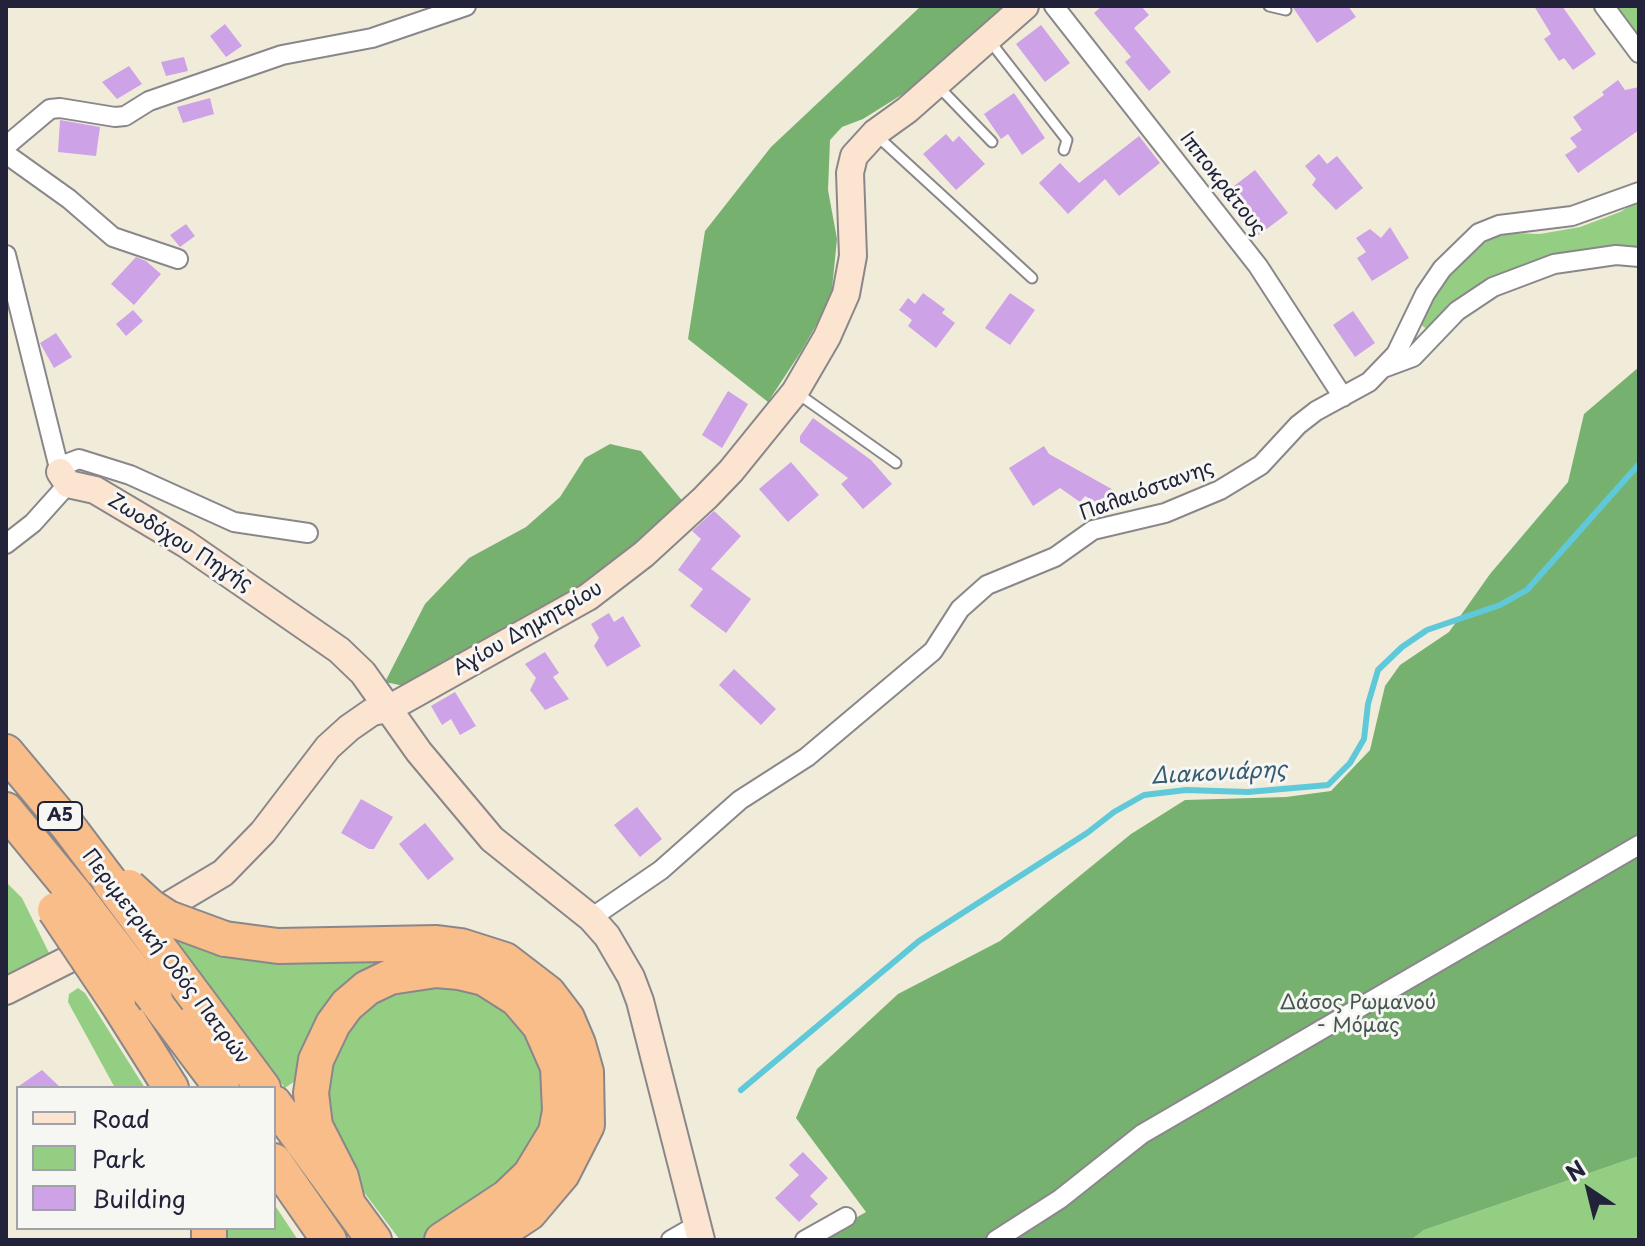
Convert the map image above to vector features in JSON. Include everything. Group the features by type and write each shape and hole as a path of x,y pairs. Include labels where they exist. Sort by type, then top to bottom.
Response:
{"highway":[{"name":"Α5","path":"6,752 116,881"},
{"name":"Περιμετρική Οδός Πατρών","path":"6,810 65,902 155,999 220,1086"},
{"path":"6,841 65,902 118,1004 170,1086"},
{"name":"Περιμετρική Οδός Πατρών","path":"116,881 262,1086"},
{"path":"116,881 168,918 225,939 278,946 437,943 461,946 505,960 548,993 567,1018 578,1044 586,1072 587,1125 554,1184 529,1213 488,1240"},
{"path":"347,1201 341,1177 315,1126 311,1093 316,1060 333,1024 347,1005 367,988 390,977 436,970 484,978 517,999 540,1026 558,1067 560,1111 556,1132 530,1175 507,1197 442,1240"},
{"path":"276,1106 374,1240"},
{"path":"276,1164 322,1230"}],"main road":[{"name":"Αγίου Δημητρίου","path":"6,991 123,932 223,873 263,832 328,747 372,712 388,709 567,609 618,576 705,498 795,392 827,337 846,294 853,256 851,164 854,156 875,133 907,110 1025,6"},
{"name":"Ζωοδόχου Πηγής","path":"62,474 132,511 264,596 356,664 454,797 492,839 591,918 607,936 631,977 699,1232"}],"street":[{"path":"6,146 50,109 125,116 149,101 282,55 372,38 466,6"},
{"name":"Ιπποκράτους","path":"1054,6 1258,266 1343,397"},
{"path":"1604,6 1639,53"},
{"path":"6,154 69,199 113,237 178,259"},
{"name":"Παλαιόστανης","path":"591,918 661,870 740,800 807,757 933,651 960,609 987,585 1055,557 1093,530 1165,513 1220,490 1261,465 1298,425 1316,411 1369,382 1396,354 1425,294 1442,269 1479,233 1499,225 1572,216 1639,192"},
{"path":"6,255 11,295 62,474"},
{"path":"1386,367 1413,357 1457,311 1493,287 1554,264 1616,255 1639,257"},
{"path":"6,544 33,523 62,474 79,459 130,475 234,522 308,533"},
{"path":"996,1240 1060,1199 1142,1134 1639,845"},
{"path":"805,1240 846,1217"},
{"path":"671,1240 699,1232"}],"lane":[{"path":"1269,6 1286,10"},
{"path":"987,37 1067,140 1064,150"},
{"path":"936,84 992,142"},
{"path":"875,133 1032,278"},
{"path":"795,392 896,463"}],"green space":[{"path":"921,6 1006,6 919,84 863,119 842,127 830,140 828,190 837,239 831,299 768,402 688,339 705,231 771,147"},
{"path":"1598,6 1639,6 1639,63"},
{"path":"1639,201 1639,251 1555,258 1434,322 1427,329 1421,325 1438,289 1476,249 1492,238 1512,233 1540,234 1580,227 1620,212"},
{"name":"Δάσος Ρωμανού - Μόμας","path":"1639,367 1639,1156 1424,1230 1411,1240 817,1240 866,1212 796,1118 817,1069 898,994 1000,941 1131,834 1185,800 1286,797 1331,791 1370,750 1385,686 1400,665 1449,632 1490,574 1568,482 1584,414"},
{"path":"610,444 641,451 685,504 605,575 409,687 385,682 425,604 469,558 526,527 560,497 585,458"},
{"path":"6,882 22,898 53,961 6,983"},
{"path":"168,930 411,956 302,1056 295,1081 285,1088"},
{"path":"423,981 491,995 532,1034 548,1098 535,1152 471,1210 425,1240 400,1240 345,1167 322,1092 326,1064 366,1004"},
{"path":"78,988 85,993 144,1086 114,1086 68,1002 69,994"},
{"path":"1639,1156 1639,1240 1411,1240 1424,1230"},
{"path":"276,1207 298,1240 225,1240 225,1230 276,1230"}],"building":[{"path":"1102,6 1141,6 1149,15 1134,28 1171,72 1149,91 1125,62 1131,57 1094,13"},
{"path":"1292,6 1348,6 1356,17 1317,43"},
{"path":"1534,6 1562,6 1596,54 1573,70 1564,58 1559,61 1544,39 1551,34"},
{"path":"225,24 242,46 226,57 210,36"},
{"path":"1041,25 1070,63 1045,82 1016,44"},
{"path":"184,57 188,71 166,76 161,62"},
{"path":"129,66 142,84 117,99 102,82"},
{"path":"1618,80 1625,90 1639,87 1639,130 1578,173 1565,155 1577,147 1570,138 1582,130 1573,117 1604,95 1602,92"},
{"path":"1014,93 1045,138 1022,155 1008,134 1001,139 984,114"},
{"path":"210,98 214,114 183,123 177,107"},
{"path":"60,120 100,127 96,156 58,152"},
{"path":"946,134 953,142 959,136 985,164 956,190 923,154"},
{"path":"1139,136 1160,163 1119,196 1105,179 1068,214 1039,183 1060,163 1079,183"},
{"path":"1319,154 1327,164 1337,156 1363,188 1336,210 1312,185 1316,179 1305,166"},
{"path":"1255,170 1288,213 1256,237 1240,216 1250,208 1234,186"},
{"path":"186,224 195,236 180,247 170,235"},
{"path":"1390,227 1409,258 1372,281 1357,258 1366,252 1356,238 1370,229 1381,238"},
{"path":"136,257 161,274 134,305 111,284"},
{"path":"923,293 945,309 942,313 955,323 936,348 908,326 912,320 899,310 908,298 915,304"},
{"path":"1010,293 1035,310 1010,345 985,328"},
{"path":"133,310 143,321 126,336 116,324"},
{"path":"1353,311 1375,343 1355,357 1333,325"},
{"path":"56,333 72,357 54,368 40,343"},
{"path":"728,391 748,404 722,448 702,435"},
{"path":"813,418 871,460 892,484 863,509 841,484 848,478 800,442 800,436"},
{"path":"1044,446 1049,454 1117,492 1107,508 1085,496 1080,502 1060,488 1033,506 1009,468"},
{"path":"791,462 819,495 788,522 759,489"},
{"path":"714,511 741,536 711,569 751,599 726,633 690,606 703,589 678,570 701,539 692,531"},
{"path":"609,613 614,622 623,616 641,646 607,667 594,646 599,638 591,624"},
{"path":"545,652 559,673 553,677 569,699 545,710 530,690 536,678 525,664"},
{"path":"734,669 776,709 761,725 719,685"},
{"path":"455,692 476,726 460,735 451,719 442,725 431,706"},
{"path":"361,799 393,817 374,849 341,833"},
{"path":"637,807 662,839 640,857 614,825"},
{"path":"425,823 454,859 428,880 399,844"},
{"path":"42,1070 59,1086 19,1086"},
{"path":"803,1152 828,1178 810,1196 818,1204 799,1222 775,1198 799,1175 789,1165"}],"waterway":[{"name":"Διακονιάρης","path":"741,1090 919,941 1144,795 1186,790 1248,792 1328,785 1350,763 1364,739 1368,704 1378,670 1402,647 1427,630 1500,605 1527,590 1639,464"}]}
